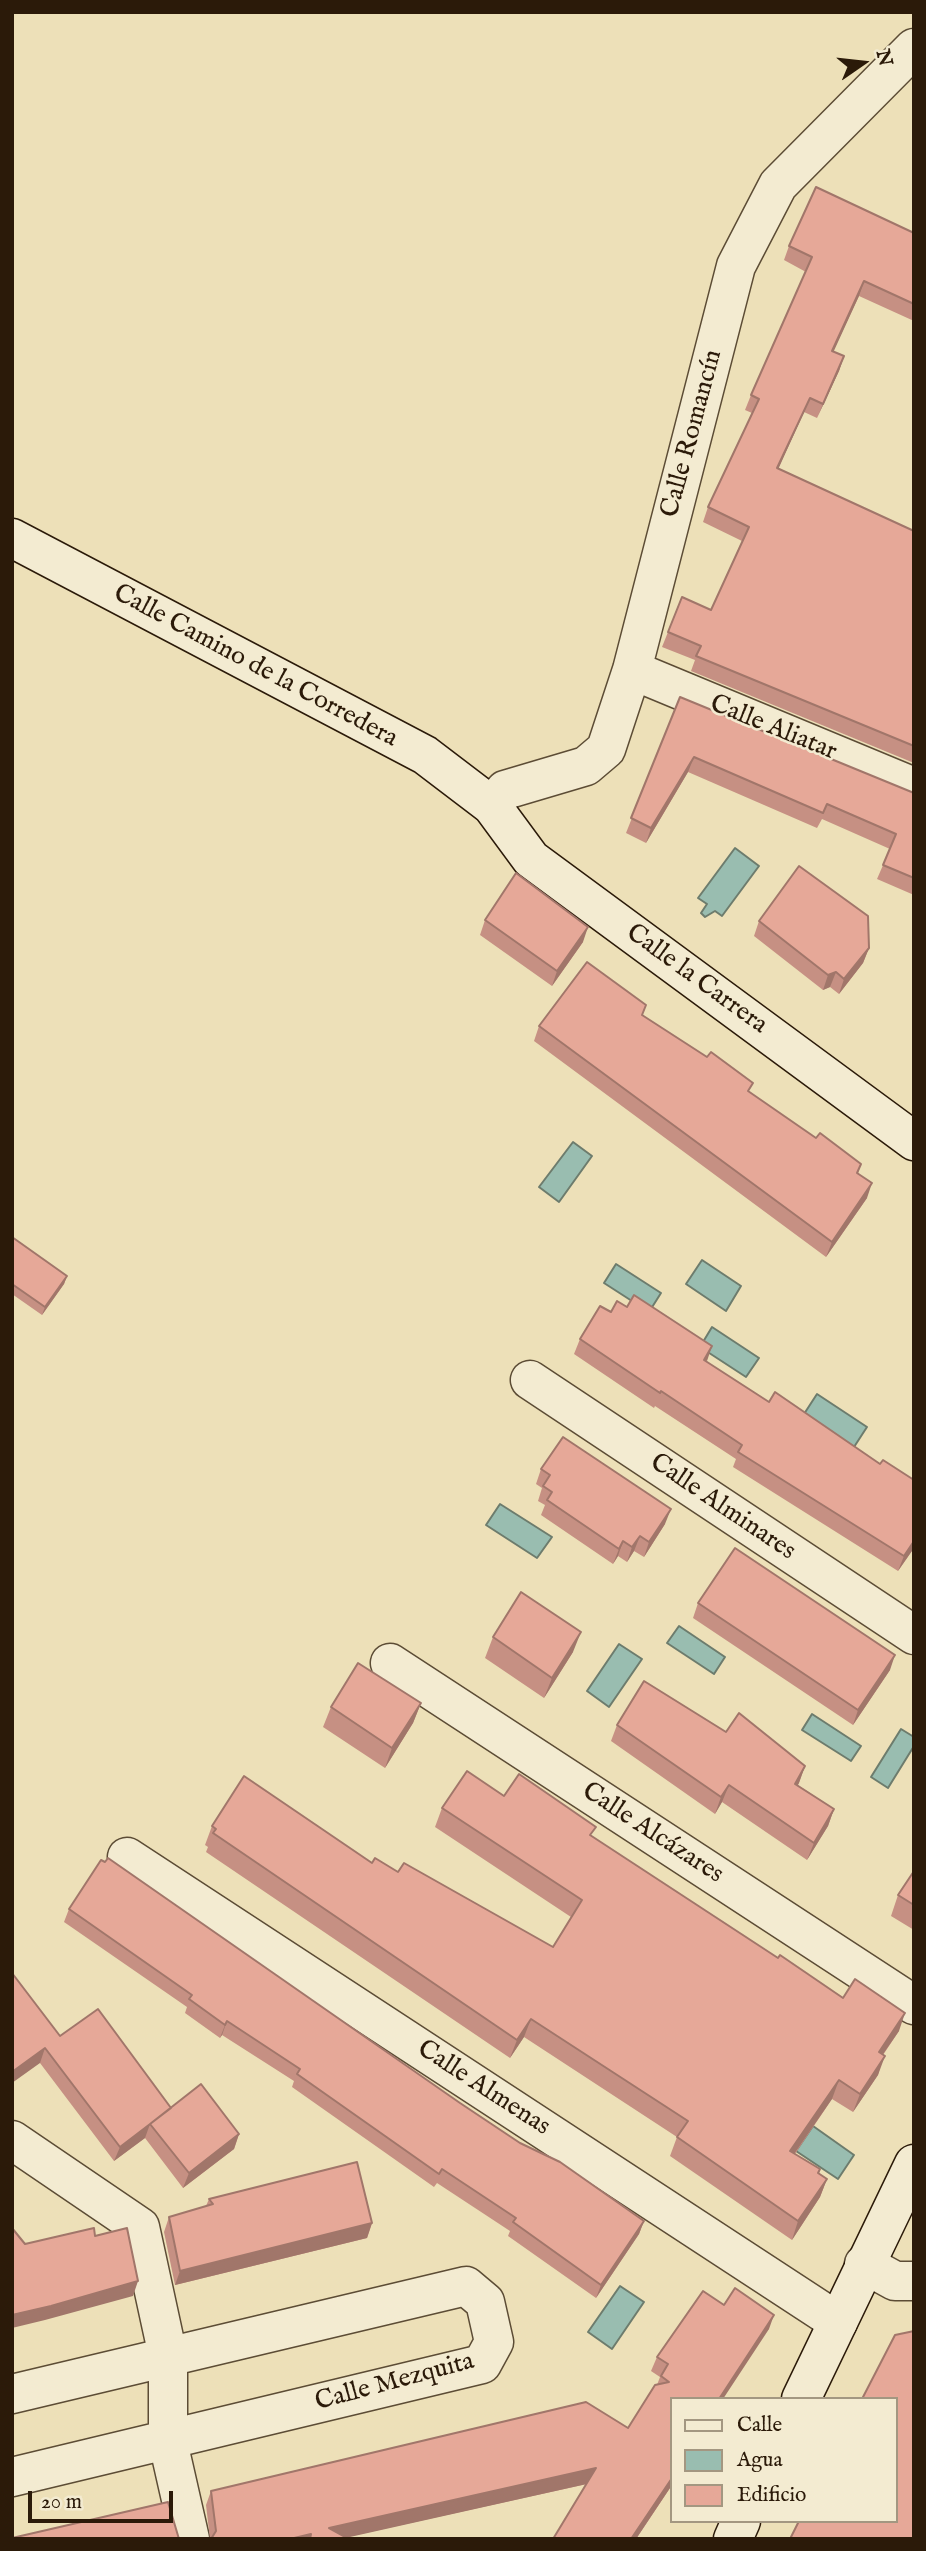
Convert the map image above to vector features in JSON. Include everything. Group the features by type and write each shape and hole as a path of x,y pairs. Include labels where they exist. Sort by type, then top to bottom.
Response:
{"street":[{"name":"Calle Romancín","path":"492,806 505,790 586,766 606,749 632,670 736,266 778,185 914,48"},
{"name":"Calle Camino de la Corredera","path":"12,538 425,755 492,806"},
{"name":"Calle Aliatar","path":"632,670 914,787"},
{"name":"Calle la Carrera","path":"492,806 531,859 914,1141"},
{"name":"Calle Alminares","path":"530,1380 914,1635"},
{"name":"Calle Alcázares","path":"390,1663 914,2005"},
{"name":"Calle Almenas","path":"127,1857 838,2322"},
{"path":"12,2140 140,2227 168,2356 168,2442 190,2539"},
{"path":"802,2397 914,2164"},
{"path":"864,2264 895,2281 914,2281"},
{"name":"Calle Mezquita","path":"12,2394 466,2286 485,2302 494,2342 482,2364 168,2442 12,2477"},
{"path":"733,2539 740,2523"}],"water":[{"path":"735,848 759,866 722,916 715,911 705,917 701,913 707,904 698,898"},
{"path":"573,1142 592,1156 559,1202 539,1187"},
{"path":"702,1260 741,1286 726,1311 686,1284"},
{"path":"616,1264 661,1293 649,1312 604,1283"},
{"path":"712,1327 759,1358 746,1377 700,1347"},
{"path":"817,1394 867,1427 854,1447 804,1414"},
{"path":"500,1504 552,1537 537,1558 486,1525"},
{"path":"679,1626 725,1657 714,1674 667,1643"},
{"path":"619,1644 642,1659 609,1707 587,1691"},
{"path":"812,1714 861,1746 851,1761 802,1730"},
{"path":"901,1729 914,1737 914,1746 888,1788 871,1777"},
{"path":"813,2126 854,2155 838,2179 796,2151"},
{"path":"620,2286 644,2302 612,2349 588,2332"}],"building":[{"path":"816,187 914,233 914,304 864,281 832,351 844,356 823,404 810,398 777,468 914,531 914,746 696,656 701,646 668,632 682,597 711,610 749,527 708,507 759,399 751,395 812,257 789,246"},
{"path":"680,697 914,793 914,878 883,865 896,834 827,804 823,813 694,757 651,828 631,818"},
{"path":"799,866 868,916 869,948 844,979 836,972 828,975 759,921"},
{"path":"516,873 588,927 557,971 485,920"},
{"path":"587,962 646,1005 642,1015 707,1057 711,1052 753,1083 748,1091 816,1138 820,1133 861,1164 857,1173 872,1183 832,1242 539,1026"},
{"path":"12,1237 67,1276 45,1307 12,1284"},
{"path":"634,1295 712,1346 704,1360 769,1402 775,1392 880,1464 883,1460 914,1480 914,1541 904,1556 738,1452 742,1445 580,1339 600,1306 611,1312 617,1301 627,1307"},
{"path":"563,1437 671,1509 649,1542 640,1536 632,1547 623,1541 619,1549 547,1500 552,1492 543,1486 550,1475 541,1469"},
{"path":"735,1548 895,1655 858,1710 698,1603"},
{"path":"521,1592 581,1632 552,1678 493,1637"},
{"path":"358,1663 421,1703 392,1748 331,1707"},
{"path":"644,1681 726,1732 739,1713 805,1766 795,1784 834,1809 814,1843 729,1785 721,1797 617,1725"},
{"path":"467,1771 504,1796 519,1774 596,1827 590,1835 778,1958 780,1955 843,1998 855,1979 905,2013 879,2052 885,2056 860,2094 839,2080 790,2151 820,2169 818,2173 827,2179 798,2221 677,2137 688,2121 531,2019 517,2040 213,1833 216,1829 212,1826 244,1776 372,1863 375,1858 398,1872 404,1863 553,1947 582,1900 442,1808"},
{"path":"108,1858 460,2103 520,2143 560,2162 644,2221 601,2285 513,2222 516,2218 442,2169 439,2174 297,2074 300,2069 227,2021 225,2025 189,1999 192,1995 69,1909 101,1860 105,1862"},
{"path":"914,1871 914,1905 898,1895"},
{"path":"12,1973 60,2036 98,2009 171,2108 120,2147 45,2048 12,2072"},
{"path":"201,2084 239,2134 189,2173 150,2124"},
{"path":"357,2162 372,2223 180,2271 169,2217 213,2204 209,2199"},
{"path":"12,2228 25,2244 94,2228 95,2236 127,2228 138,2281 12,2315"},
{"path":"735,2288 774,2315 720,2397 670,2397 670,2481 631,2539 553,2539 596,2468 329,2528 349,2539 310,2539 311,2534 290,2539 211,2539 216,2531 211,2491 586,2402 628,2428 655,2385 669,2382 661,2376 668,2364 657,2357 703,2291 724,2305"},
{"path":"914,2331 914,2539 790,2539 798,2523 898,2523 898,2397 863,2397 895,2335"},
{"path":"168,2502 179,2539 12,2539 12,2538"}]}
